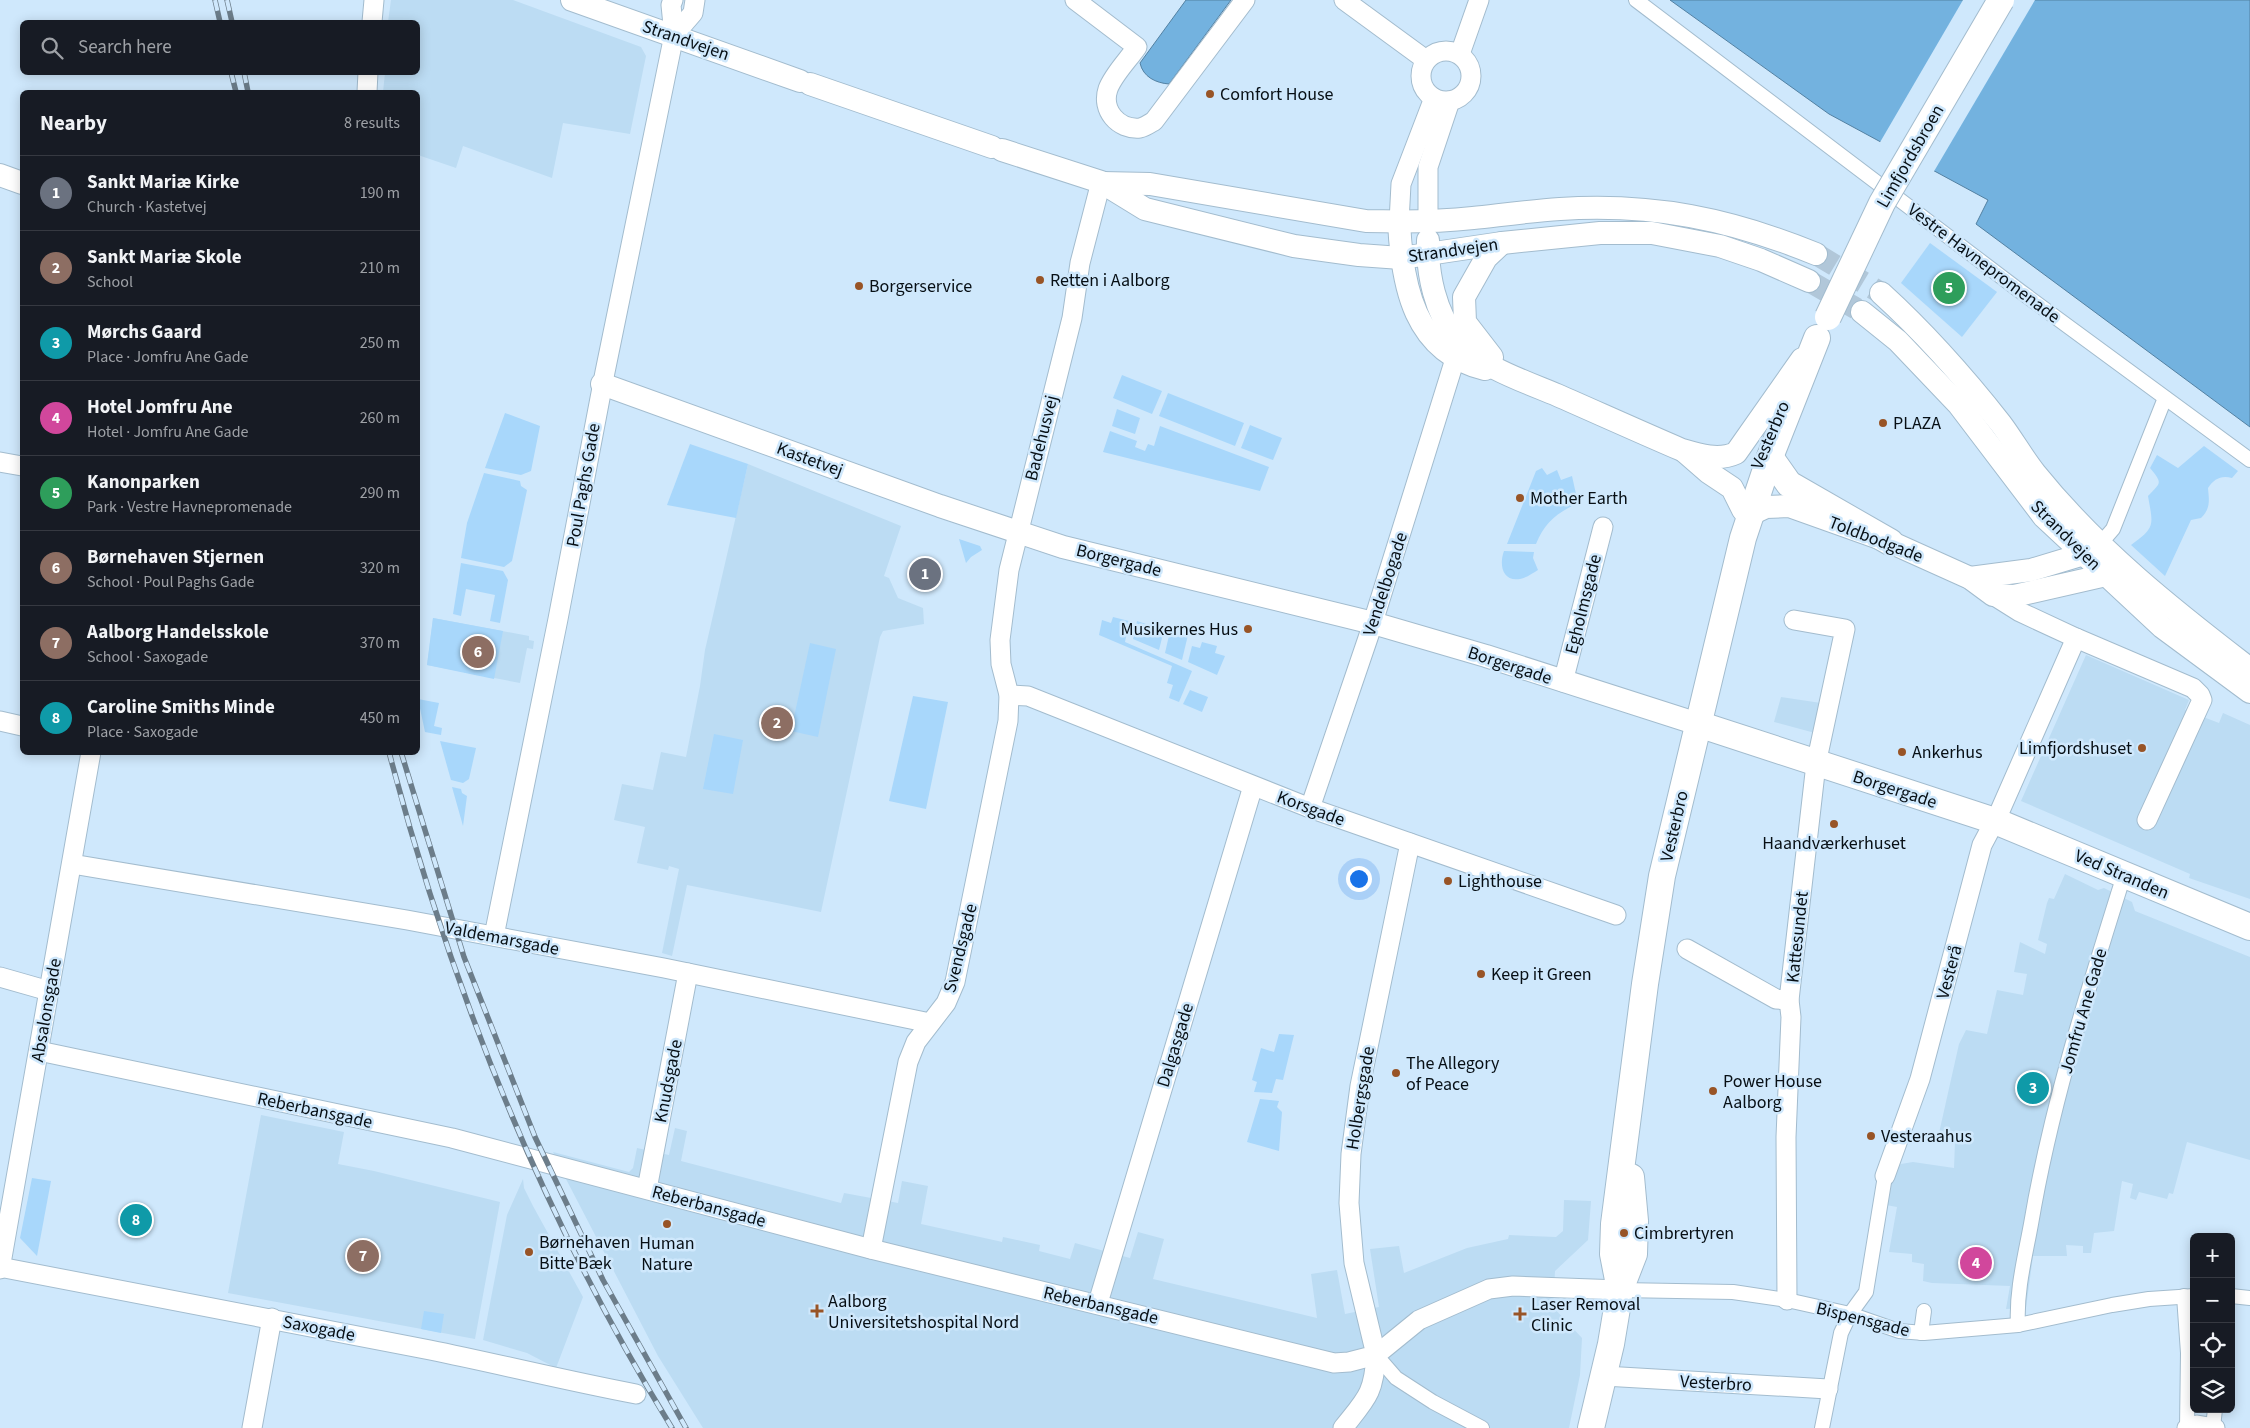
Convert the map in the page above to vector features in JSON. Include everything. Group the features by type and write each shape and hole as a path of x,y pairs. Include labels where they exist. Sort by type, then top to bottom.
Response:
{"main road":[{"name":"Limfjordsbroen","path":"1823,327 1882,203 2000,0"},
{"name":"Vesterbro","path":"1748,511 1823,327"},
{"name":"Vesterbro","path":"1591,1428 1604,1376 1620,1290 1613,1254 1614,1224 1644,992 1662,876 1743,538 1760,454 1790,387 1823,327"},
{"path":"1770,457 1789,484 1890,542"},
{"name":"Borgergade","path":"1698,724 1816,764 1996,821"},
{"name":"Ved Stranden","path":"1996,821 2250,927"}],"street":[{"path":"372,20 374,0"},
{"name":"Strandvejen","path":"572,0 805,83 1101,182 1145,209 1294,246 1359,256 1401,258 1502,243 1600,233 1652,233 1720,246 1809,280"},
{"path":"673,0 671,5 674,35"},
{"path":"674,35 693,13 695,0"},
{"path":"1075,0 1137,47 1109,88 1106,99 1109,112 1118,122 1128,128 1142,128 1154,121 1245,0"},
{"path":"1344,0 1426,60"},
{"path":"1460,54 1479,0"},
{"name":"Vestre Havnepromenade","path":"1636,0 2012,285 2250,460"},
{"name":"Poul Paghs Gade","path":"494,936 550,660 602,384 674,35"},
{"path":"1443,50 1460,54 1470,68 1470,85 1458,98 1442,99 1427,93 1420,78 1422,66 1426,60 1433,53 1443,50"},
{"path":"367,90 368,75"},
{"path":"1442,99 1428,167 1427,254 1430,278 1445,321 1458,341 1476,356 1511,375 1682,450 1702,456 1722,457 1736,453 1823,327"},
{"path":"1442,99 1401,184 1399,222 1401,258 1407,285 1426,331 1438,346 1455,359 1472,366 1511,375"},
{"path":"0,175 20,182"},
{"name":"Strandvejen","path":"1101,182 1150,184 1366,221 1428,221 1559,209 1662,210 1717,221 1780,239 1816,254"},
{"name":"Badehusvej","path":"1009,696 1001,664 1000,640 1007,584 1018,531 1072,318 1080,263 1101,182"},
{"path":"1502,243 1486,258 1472,279 1464,297 1465,322 1484,348 1511,375"},
{"name":"Strandvejen","path":"1881,293 1907,316 1943,354 2002,425 2092,549 2106,575 2162,626 2250,692"},
{"name":"Strandvejen","path":"1862,312 1898,341 1959,405 2044,517 2092,549 2250,669"},
{"name":"Vendelbogade","path":"1310,808 1372,623 1455,359"},
{"name":"Kastetvej","path":"602,384 932,503 1018,531"},
{"path":"1970,578 2015,573 2092,549 2113,529 2165,398"},
{"path":"1682,450 1708,472 1732,488 1748,511"},
{"path":"0,462 20,466"},
{"name":"Toldbodgade","path":"1748,511 1766,507 1789,506 1890,542 1970,578 2020,612 2076,638"},
{"name":"Egholmsgade","path":"1563,682 1603,527"},
{"name":"Borgergade","path":"1018,531 1063,547 1372,623 1486,656 1698,724"},
{"path":"1993,595 2014,596 2106,575"},
{"name":"Kattesundet","path":"1787,1300 1786,1137 1790,1000 1816,764 1845,629 1794,620"},
{"path":"2076,638 2193,688 2202,700 2147,820"},
{"name":"Vesterå","path":"1822,1428 1828,1389 1841,1332 1850,1314 1866,1292 1885,1176 1920,1079 1982,845 1996,821 2076,638"},
{"name":"Korsgade","path":"1009,696 1028,696 1310,808 1616,915"},
{"name":"Svendsgade","path":"871,1249 908,1062 916,1042 946,1003 955,982 1008,721 1009,696"},
{"path":"0,722 20,726"},
{"name":"Absalonsgade","path":"0,1268 90,755"},
{"name":"Dalgasgade","path":"1098,1303 1253,786"},
{"name":"Holbergsgade","path":"1376,1355 1354,1263 1349,1203 1351,1154 1360,1086 1410,843"},
{"name":"Valdemarsgade","path":"72,864 494,936 688,973 930,1023"},
{"name":"Jomfru Ane Gade","path":"2018,1325 2017,1304 2034,1203 2057,1100 2075,1031 2124,875"},
{"path":"1687,949 1776,999 1790,1000"},
{"name":"Knudsgade","path":"647,1189 688,973"},
{"path":"0,977 49,991"},
{"name":"Reberbansgade","path":"39,1051 452,1138 871,1249 1098,1303 1334,1363 1349,1362 1376,1355"},
{"name":"Saxogade","path":"0,1268 272,1318 636,1394"},
{"path":"1343,1428 1368,1397 1372,1387 1376,1355 1418,1320 1489,1289 1513,1286 1620,1290"},
{"name":"Bispensgade","path":"1620,1290 1733,1292 1787,1300 1850,1314 1899,1331 1921,1333 2018,1325 2112,1305 2189,1296"},
{"path":"2189,1296 2190,1326"},
{"path":"2235,1296 2250,1298"},
{"path":"1921,1333 1924,1311"},
{"path":"252,1428 272,1318"},
{"path":"1376,1355 1396,1378 1433,1402 1482,1428"},
{"path":"2190,1368 2187,1428 2197,1425 2214,1428 2215,1413"},
{"name":"Vesterbro","path":"1604,1376 1828,1389"}],"shaded area":[{"path":"391,0 513,0 641,47 646,56 630,134 563,123 552,178 463,146 456,168 420,156 420,90 383,90 385,75 420,75 420,20 388,20"},
{"path":"1186,0 1231,0 1169,84 1159,82 1147,76 1140,63"},
{"path":"1670,0 2250,0 2250,427 1976,224 1988,200 1829,114"},
{"path":"1930,243 1997,292 1962,337 1901,283"},
{"path":"1122,375 1162,391 1152,414 1113,398"},
{"path":"1168,393 1244,423 1235,446 1159,416"},
{"path":"1117,409 1140,418 1135,434 1112,426"},
{"path":"505,413 540,426 531,471 521,475 485,468"},
{"path":"1250,425 1282,438 1273,460 1241,448"},
{"path":"1160,426 1269,467 1260,491 1103,452 1110,431 1137,441 1135,447 1145,451 1148,444 1154,446"},
{"path":"690,444 748,464 736,518 667,505"},
{"path":"2204,446 2238,471 2232,478 2218,478 2208,488 2209,504 2206,511 2201,518 2191,520 2165,576 2131,545 2145,534 2151,525 2148,496 2156,488 2159,480 2150,468 2157,455 2178,468"},
{"path":"748,464 901,526 884,576 889,578 898,598 923,608 924,624 883,631 880,637 821,912 687,885 672,956 662,953 679,869 669,866 668,870 637,863 645,827 614,820 622,784 653,790 661,752 686,757 705,650"},
{"path":"1542,468 1547,475 1557,470 1561,480 1572,476 1578,503 1552,519 1543,530 1536,544 1507,544 1536,471"},
{"path":"484,473 520,481 521,486 527,490 512,561 504,567 461,558 467,523"},
{"path":"959,539 980,546 982,550 971,557 966,563"},
{"path":"1504,551 1534,552 1533,558 1538,570 1522,578 1509,578 1503,571 1502,566"},
{"path":"461,563 503,571 508,580 500,623 490,621 495,595 466,589 461,616 453,614"},
{"path":"1113,617 1129,621 1125,642 1192,671 1179,702 1169,698 1173,685 1167,683 1172,666 1099,635 1102,620 1111,623"},
{"path":"433,618 529,636 529,640 534,641 533,649 527,648 520,683 427,665"},
{"path":"433,618 503,631 494,679 427,665"},
{"path":"1137,621 1164,630 1159,650 1133,639"},
{"path":"1170,631 1188,635 1182,660 1165,653"},
{"path":"1202,642 1217,646 1215,653 1225,656 1217,675 1188,662 1192,646 1200,648"},
{"path":"810,643 836,649 818,737 791,731"},
{"path":"2086,655 2189,700 2185,710 2219,723 2223,713 2250,725 2250,899 2189,878 2190,874 2021,801"},
{"path":"1190,690 1208,697 1202,712 1183,704"},
{"path":"913,696 948,702 926,809 889,801"},
{"path":"1781,697 1821,703 1815,733 1774,722"},
{"path":"420,699 439,703 434,726 442,728 441,735 425,732"},
{"path":"714,734 743,740 733,794 703,789"},
{"path":"440,741 476,748 469,779 463,783 451,780"},
{"path":"452,787 461,789 462,793 467,796 463,826"},
{"path":"2065,874 2098,890 2104,888 2132,902 2135,911 2250,957 2250,1160 2187,1142 2173,1194 2169,1193 2167,1199 2139,1192 2136,1200 2130,1198 2133,1184 2122,1181 2114,1231 2094,1233 2091,1253 2083,1253 2083,1246 2066,1245 2067,1256 2033,1256 2026,1308 2006,1309 2010,1286 1923,1281 1924,1264 1912,1262 1912,1254 1889,1252 1897,1207 1886,1205 1890,1179 1895,1169 1901,1164 1913,1162 1954,1168 1955,1142 1943,1140 1939,1133 1959,1044 1966,1030 1987,1034 1997,990 2023,995 2027,974 2014,972 2020,942 2045,954 2047,944 2038,940 2047,903 2049,898 2054,899"},
{"path":"1279,1034 1294,1035 1283,1080 1276,1079 1272,1093 1254,1092 1257,1082 1252,1080 1261,1048 1274,1052"},
{"path":"1260,1099 1279,1101 1277,1107 1282,1112 1279,1151 1247,1142"},
{"path":"261,1115 344,1132 338,1164 500,1202 475,1339 228,1293"},
{"path":"675,1128 687,1131 681,1161 841,1203 844,1193 898,1203 902,1181 928,1186 921,1224 1002,1242 1003,1237 1040,1245 1039,1251 1070,1259 1075,1243 1130,1258 1138,1232 1164,1239 1153,1279 1317,1318 1311,1274 1337,1270 1345,1314 1379,1307 1370,1249 1399,1246 1404,1273 1467,1248 1508,1239 1509,1235 1556,1237 1563,1231 1564,1200 1591,1201 1588,1240 1555,1271 1553,1307 1582,1338 1580,1375 1569,1428 703,1428 658,1356 553,1152 629,1172 633,1168 637,1148 669,1155"},
{"path":"32,1178 51,1181 37,1256 20,1238"},
{"name":"Børnehaven Bitte Bæk","path":"523,1179 524,1188 533,1206 583,1297 556,1368 527,1353 483,1340 507,1215"},
{"path":"424,1311 444,1314 441,1333 421,1329"}],"pier":[{"path":"1963,0 2035,0 1933,173 1879,144"}],"tunnel":[{"path":"1816,254 1881,293"},
{"path":"1809,281 1862,312"}],"railway":[{"path":"215,0 220,20"},
{"path":"227,0 232,20"},
{"path":"232,75 236,90"},
{"path":"245,75 248,90"},
{"path":"390,755 441,928 472,1015 506,1101 582,1268 672,1428"},
{"path":"402,755 464,957 535,1137 603,1280 686,1428"}],"place":[{"name":"Comfort House","path":"1210,94"},
{"name":"Retten i Aalborg","path":"1040,280"},
{"name":"Borgerservice","path":"859,286"},
{"name":"Kanonparken","path":"1949,288"},
{"name":"PLAZA","path":"1883,423"},
{"name":"Mother Earth","path":"1520,498"},
{"name":"Sankt Mariæ Kirke","path":"925,574"},
{"name":"Musikernes Hus","path":"1248,629"},
{"name":"Børnehaven Stjernen","path":"478,652"},
{"name":"Sankt Mariæ Skole","path":"777,723"},
{"name":"Limfjordshuset","path":"2142,748"},
{"name":"Ankerhus","path":"1902,752"},
{"name":"Haandværkerhuset","path":"1834,824"},
{"name":"Lighthouse","path":"1448,881"},
{"name":"Keep it Green","path":"1481,974"},
{"name":"The Allegory of Peace","path":"1396,1073"},
{"name":"Mørchs Gaard","path":"2033,1088"},
{"name":"Power House Aalborg","path":"1713,1091"},
{"name":"Vesteraahus","path":"1871,1136"},
{"name":"Caroline Smiths Minde","path":"136,1220"},
{"name":"Human Nature","path":"667,1224"},
{"name":"Cimbrertyren","path":"1624,1233"},
{"name":"Børnehaven Bitte Bæk","path":"529,1252"},
{"name":"Aalborg Handelsskole","path":"363,1256"},
{"name":"Hotel Jomfru Ane","path":"1976,1263"},
{"name":"Aalborg Universitetshospital Nord","path":"817,1311"},
{"name":"Laser Removal Clinic","path":"1520,1314"}]}
